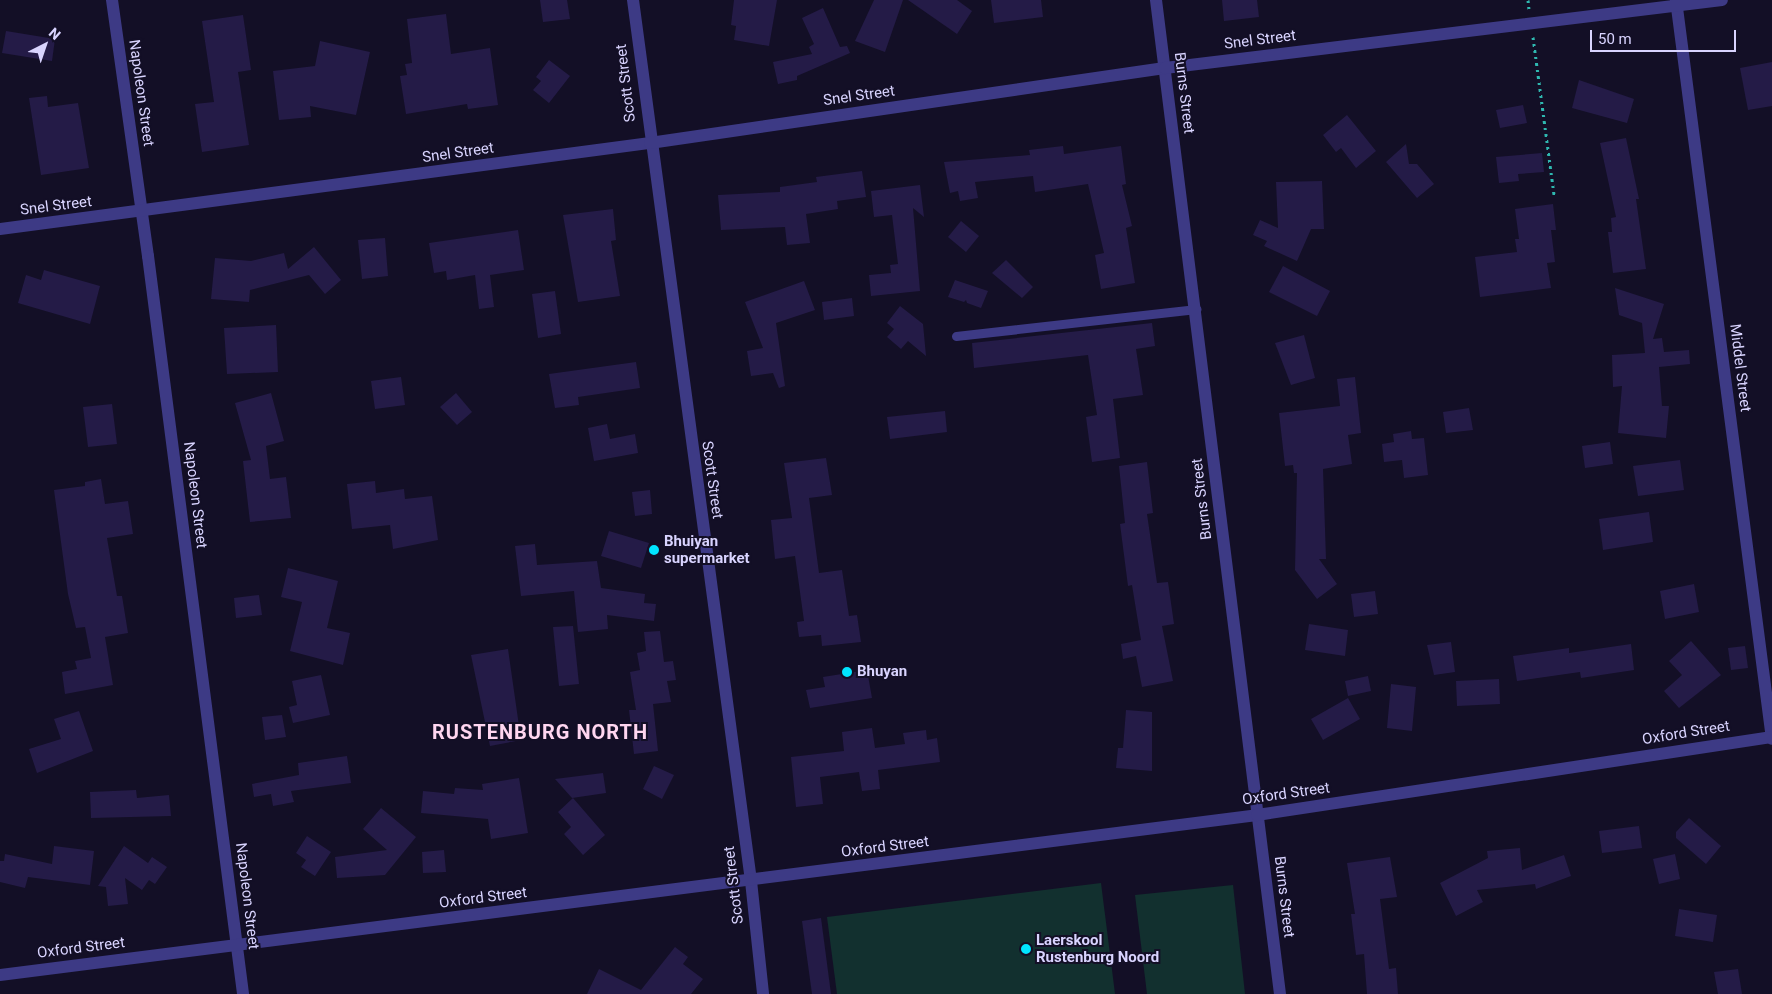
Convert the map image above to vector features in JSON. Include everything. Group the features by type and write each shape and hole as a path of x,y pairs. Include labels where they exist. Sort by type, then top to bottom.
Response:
{"street":[{"name":"Napoleon Street","path":"112,0 243,994"},
{"name":"Scott Street","path":"633,0 650,143 750,881 763,994"},
{"name":"Burns Street","path":"1156,0 1280,994"},
{"name":"Snel Street","path":"0,229 140,212 650,143 1165,68 1677,3 1722,0"},
{"name":"Middel Street","path":"1677,3 1772,738"},
{"name":"Oxford Street","path":"0,975 750,881 1257,814 1772,738"}],"lane":[{"path":"956,336 1196,309"}],"path":[{"path":"1528,0 1554,195"}],"green space":[{"path":"1101,883 1115,994 837,994 827,917"},
{"path":"1233,885 1245,994 1147,994 1135,895"}],"building":[{"path":"540,0 567,0 570,19 543,22"},
{"path":"734,0 777,0 769,46 734,40 736,26 731,25"},
{"path":"874,0 903,0 885,52 855,41"},
{"path":"908,0 957,0 972,11 957,34"},
{"path":"991,0 1041,0 1043,17 994,23"},
{"path":"1222,0 1257,0 1259,17 1224,21"},
{"path":"823,8 840,47 847,46 850,53 797,76 797,80 778,84 773,62 812,54 809,47 814,44 802,18"},
{"path":"446,14 451,54 490,48 498,105 468,109 467,104 406,114 400,76 407,75 405,64 412,63 407,19"},
{"path":"243,15 251,70 238,72 249,145 202,152 195,104 214,102 202,21"},
{"path":"6,31 55,39 52,61 2,53"},
{"path":"320,41 370,52 356,115 310,106 311,117 279,120 273,71 315,66"},
{"path":"549,60 570,76 549,103 533,90 541,81 536,77"},
{"path":"1772,62 1772,106 1748,110 1740,68"},
{"path":"1579,80 1634,99 1627,123 1572,108"},
{"path":"47,96 48,107 78,103 89,168 41,175 29,98"},
{"path":"1523,105 1527,123 1500,128 1496,110"},
{"path":"1347,115 1376,151 1356,168 1341,148 1336,152 1323,135"},
{"path":"1626,138 1639,199 1636,199 1646,269 1613,273 1608,232 1612,232 1611,218 1616,217 1600,143"},
{"path":"1406,144 1409,164 1417,164 1434,184 1417,198 1386,162"},
{"path":"1063,146 1064,154 1121,146 1126,184 1122,185 1132,226 1126,228 1135,283 1101,289 1095,255 1104,253 1088,184 1035,192 1033,176 975,182 978,198 960,201 958,191 950,193 944,162 1030,155 1029,150"},
{"path":"1542,153 1544,172 1518,174 1519,181 1499,183 1496,157"},
{"path":"862,171 866,197 837,201 838,209 806,214 810,243 787,245 785,227 721,230 718,195 780,192 780,187 817,182 816,177"},
{"path":"1322,181 1324,229 1311,229 1297,261 1264,246 1267,241 1253,235 1260,220 1278,228 1276,182"},
{"path":"920,185 924,217 913,208 920,291 871,296 869,275 891,273 890,265 898,264 892,215 874,217 871,191"},
{"path":"1553,204 1556,230 1551,230 1555,262 1547,263 1551,288 1480,297 1475,257 1517,252 1515,239 1519,239 1515,209"},
{"path":"613,209 616,240 611,241 620,296 578,302 563,215"},
{"path":"961,221 979,236 966,252 948,237"},
{"path":"518,230 524,270 490,275 494,307 479,309 475,275 447,280 446,271 434,273 429,243"},
{"path":"385,238 388,276 362,279 358,240"},
{"path":"314,247 341,280 325,294 309,275 250,290 249,302 211,299 215,258 251,261 284,253 288,269"},
{"path":"1006,260 1033,287 1022,298 992,273"},
{"path":"1283,266 1330,291 1317,316 1269,292"},
{"path":"44,270 100,286 90,324 18,303 26,275 41,280"},
{"path":"955,280 988,291 981,308 967,303 966,300 964,302 948,297"},
{"path":"804,281 815,310 776,323 785,386 779,388 773,373 751,376 747,351 763,348 745,302"},
{"path":"1615,288 1664,304 1653,339 1662,338 1664,352 1689,350 1690,364 1659,367 1662,406 1669,406 1666,438 1618,433 1622,386 1613,387 1612,355 1645,353 1642,323 1619,315"},
{"path":"555,291 561,334 538,338 532,294"},
{"path":"852,298 854,316 824,320 822,302"},
{"path":"900,306 923,324 926,356 908,341 901,349 887,337 894,329 887,323"},
{"path":"1152,323 1155,346 1136,349 1143,395 1113,399 1120,458 1092,462 1086,417 1097,415 1088,355 974,368 972,343"},
{"path":"276,325 278,372 227,374 224,328"},
{"path":"1304,335 1315,378 1291,385 1275,343"},
{"path":"636,362 640,388 578,397 579,405 555,408 549,374"},
{"path":"401,377 405,405 375,409 371,381"},
{"path":"1355,377 1361,433 1348,435 1352,464 1323,469 1326,559 1319,559 1337,584 1317,599 1295,570 1297,473 1294,473 1293,465 1285,466 1279,413 1340,406 1337,379"},
{"path":"271,393 284,441 266,446 270,479 286,477 291,518 250,522 243,461 251,460 235,403"},
{"path":"456,393 472,412 457,425 440,407"},
{"path":"112,404 117,444 88,447 83,407"},
{"path":"1469,408 1473,430 1446,433 1443,412"},
{"path":"945,411 947,432 890,439 887,417"},
{"path":"607,424 610,439 635,434 638,453 594,461 588,428"},
{"path":"1411,431 1412,439 1424,438 1428,475 1404,478 1402,460 1384,462 1382,444 1394,442 1393,434"},
{"path":"1610,442 1613,464 1585,468 1582,446"},
{"path":"826,458 832,495 809,498 819,573 842,570 849,616 857,615 861,642 822,646 821,635 799,637 797,622 804,621 795,556 775,559 771,520 792,518 784,463"},
{"path":"1680,460 1684,490 1638,496 1633,466"},
{"path":"1147,462 1153,513 1147,514 1157,583 1168,582 1174,624 1162,626 1173,681 1142,687 1136,656 1123,659 1121,644 1141,640 1132,585 1128,586 1120,524 1125,523 1119,466"},
{"path":"101,479 105,504 128,501 133,534 107,538 117,596 122,596 128,633 105,637 113,685 65,694 62,672 77,669 75,661 91,658 85,627 76,628 68,594 54,490 85,486 85,482"},
{"path":"375,481 376,493 404,489 405,499 432,496 438,540 393,549 390,525 352,529 347,484"},
{"path":"650,490 652,514 635,516 632,492"},
{"path":"1649,512 1653,542 1603,550 1599,519"},
{"path":"609,531 649,543 641,568 601,556"},
{"path":"535,544 537,565 597,561 601,588 645,594 644,603 656,604 654,621 607,615 608,629 578,632 574,591 521,596 515,546"},
{"path":"288,568 338,581 327,628 350,633 343,665 290,651 302,602 281,597"},
{"path":"1694,584 1699,612 1665,619 1660,591"},
{"path":"1375,591 1378,614 1354,617 1351,594"},
{"path":"259,595 262,615 236,618 234,598"},
{"path":"1309,624 1348,630 1345,656 1305,650"},
{"path":"573,626 579,684 559,686 553,627"},
{"path":"660,631 664,662 673,661 676,680 667,681 671,702 653,704 658,751 634,754 629,710 636,710 630,672 640,670 637,653 646,651 644,632"},
{"path":"1691,641 1721,675 1679,708 1664,691 1682,675 1669,661"},
{"path":"1451,642 1455,672 1434,675 1427,645"},
{"path":"1631,644 1634,670 1581,678 1580,672 1517,681 1513,656 1569,648 1569,653"},
{"path":"1745,646 1748,668 1731,670 1728,648"},
{"path":"508,649 521,740 490,746 471,655"},
{"path":"867,670 872,698 810,708 806,690 825,687 823,677"},
{"path":"321,675 330,715 293,723 289,707 297,705 292,681"},
{"path":"1368,676 1371,691 1348,696 1345,681"},
{"path":"1499,679 1500,704 1457,706 1456,681"},
{"path":"1391,684 1416,687 1412,731 1387,728"},
{"path":"1348,698 1360,719 1323,740 1311,719"},
{"path":"1126,710 1152,712 1152,771 1116,768 1118,748 1123,748"},
{"path":"79,711 93,751 37,773 29,749 61,739 54,719"},
{"path":"282,715 286,737 265,740 262,717"},
{"path":"872,728 875,748 905,744 903,733 926,730 927,740 937,738 940,762 878,770 880,789 862,791 859,772 820,777 823,804 796,807 791,757 844,751 842,732"},
{"path":"347,756 351,783 291,791 294,802 273,806 271,794 254,797 252,784 299,775 298,763"},
{"path":"654,766 674,775 662,799 643,789"},
{"path":"603,773 606,793 572,798 555,779"},
{"path":"519,778 528,833 491,839 488,819 421,813 423,791 454,794 455,788 483,790 482,784"},
{"path":"136,790 137,798 169,795 171,816 91,818 90,792"},
{"path":"573,798 605,835 583,855 564,834 571,827 558,812"},
{"path":"381,808 416,837 385,875 337,878 335,857 387,850 363,829"},
{"path":"1689,818 1721,846 1706,864 1676,838 1676,832"},
{"path":"1639,826 1642,848 1602,853 1599,831"},
{"path":"307,836 331,852 315,876 301,867 306,860 296,853"},
{"path":"54,846 94,851 90,885 28,877 25,888 0,882 0,861 4,861 5,854 52,864"},
{"path":"124,846 148,863 152,857 167,867 155,884 149,880 142,890 125,878 128,904 108,906 106,887 98,886"},
{"path":"1520,848 1522,870 1564,855 1571,876 1536,889 1535,884 1477,890 1483,902 1456,916 1440,883 1488,858 1487,851"},
{"path":"444,850 446,872 423,873 422,852"},
{"path":"1675,854 1680,879 1659,884 1653,859"},
{"path":"1390,857 1397,897 1380,899 1389,969 1396,968 1398,994 1367,994 1364,954 1356,955 1351,914 1355,914 1347,863"},
{"path":"1679,909 1717,915 1713,942 1675,936"},
{"path":"821,918 831,994 812,994 802,921"},
{"path":"675,947 688,957 683,964 703,979 691,994 587,994 599,969 641,990"},
{"path":"1738,969 1742,994 1718,994 1714,972"}],"place":[{"name":"Bhuiyan supermarket","path":"654,550"},
{"name":"Bhuyan","path":"847,672"},
{"name":"Laerskool Rustenburg Noord","path":"1026,949"}],"district":[{"name":"RUSTENBURG NORTH","path":"540,732"}]}
